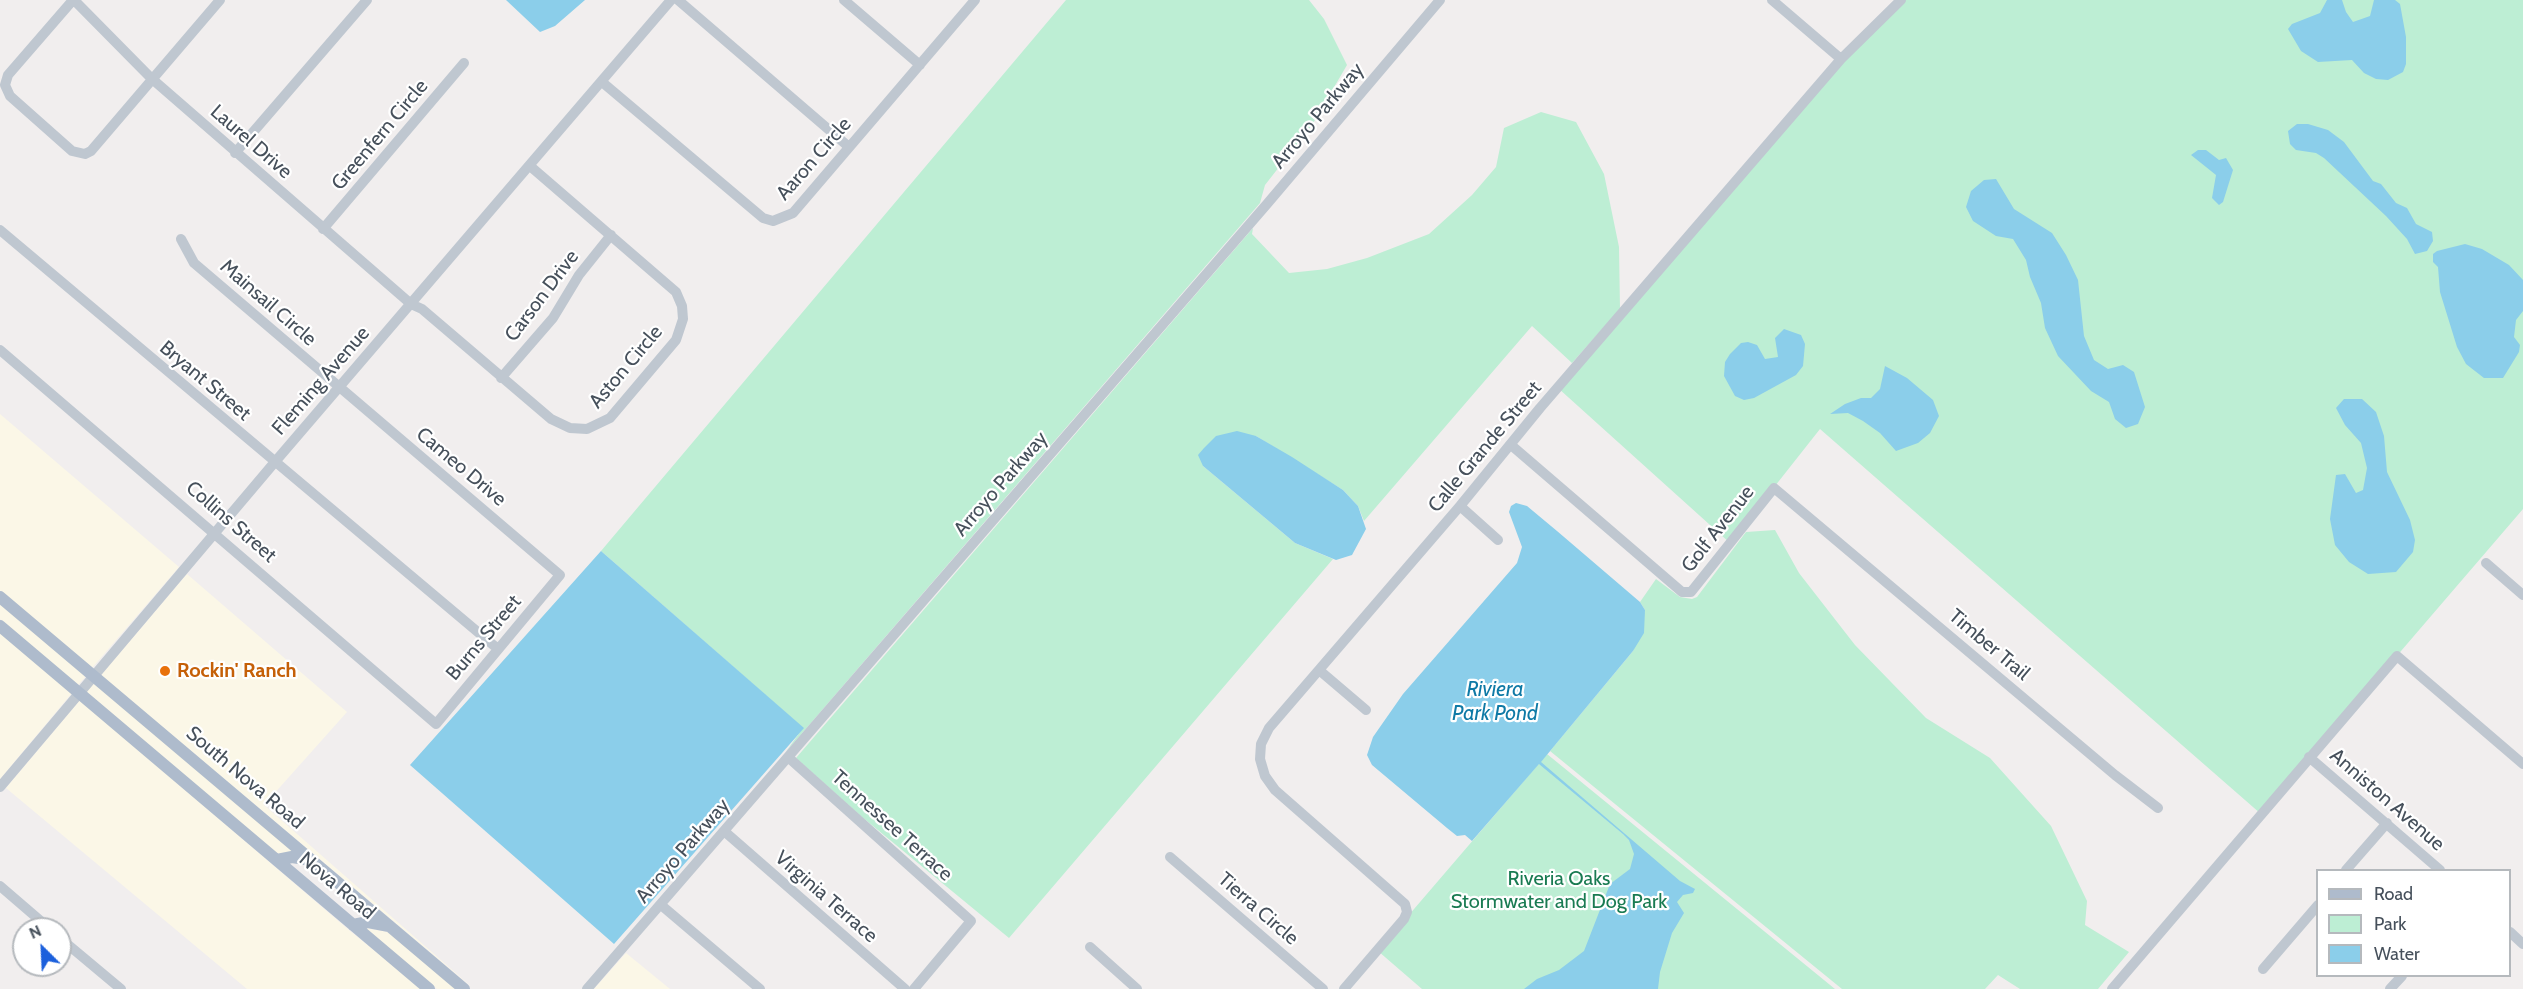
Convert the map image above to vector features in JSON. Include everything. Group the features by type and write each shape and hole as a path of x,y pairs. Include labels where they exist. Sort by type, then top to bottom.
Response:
{"main road":[{"name":"South Nova Road","path":"0,597 464,989"},
{"name":"Nova Road","path":"0,626 429,989"},
{"path":"277,860 292,857 312,861"},
{"path":"353,924 368,922 390,927"}],"street":[{"path":"74,0 8,75 5,85 10,96 72,151 86,154 91,151 220,0"},
{"name":"Laurel Drive","path":"74,0 151,78 411,304"},
{"path":"235,153 367,0"},
{"name":"Fleming Avenue","path":"0,787 671,0"},
{"path":"678,0 849,147"},
{"path":"844,0 920,65"},
{"name":"Aaron Circle","path":"602,82 763,218 773,221 793,213 975,0"},
{"name":"Arroyo Parkway","path":"587,989 789,758 1440,0"},
{"path":"1772,0 1841,59"},
{"name":"Calle Grande Street","path":"1344,989 1404,919 1407,912 1406,904 1400,896 1275,790 1265,776 1260,759 1261,744 1269,728 1460,506 1540,408 1841,59 1901,0"},
{"name":"Greenfern Circle","path":"323,229 464,63"},
{"name":"Aston Circle","path":"411,304 422,309 551,419 570,428 587,429 610,418 676,340 683,319 682,306 676,292 530,166"},
{"name":"Bryant Street","path":"0,230 274,463 498,649"},
{"name":"Carson Drive","path":"501,378 553,318 579,275 611,236"},
{"name":"Mainsail Circle","path":"181,239 194,264 339,387"},
{"name":"Collins Street","path":"0,350 436,724"},
{"name":"Cameo Drive","path":"339,387 561,574"},
{"name":"Golf Avenue","path":"1511,445 1672,586 1682,592 1691,592 1774,488"},
{"name":"Timber Trail","path":"1774,488 2115,775 2158,808"},
{"path":"1460,506 1498,540"},
{"path":"2486,563 2523,595"},
{"name":"Burns Street","path":"436,724 561,574"},
{"path":"2112,989 2397,656 2523,764"},
{"path":"1319,670 1366,710"},
{"name":"Anniston Avenue","path":"2309,757 2439,869"},
{"name":"Tennessee Terrace","path":"789,758 971,921 914,989"},
{"path":"2347,869 2387,823"},
{"name":"Virginia Terrace","path":"724,831 905,989"},
{"name":"Tierra Circle","path":"1170,857 1323,989"},
{"path":"0,886 36,917"},
{"path":"661,904 760,989"},
{"path":"2263,969 2316,907"},
{"path":"2511,933 2523,944"},
{"path":"1090,947 1137,989"},
{"path":"72,948 121,989"},
{"path":"2390,989 2400,977"}],"shaded area":[{"path":"0,414 179,567 92,668 0,591"},
{"path":"187,574 347,712 264,805 474,989 101,675"},
{"path":"0,604 86,676 78,685 0,619"},
{"path":"0,632 72,693 0,779"},
{"path":"94,683 293,851 277,854 86,692"},
{"path":"80,700 350,931 422,989 247,989 6,788"},
{"path":"365,928 388,932 456,989 437,989"},
{"path":"626,953 670,989 594,989"}],"green space":[{"path":"1066,0 1309,0 1324,19 1347,65 1312,125 1265,185 1260,203 785,753 803,728 601,551"},
{"path":"1901,0 2523,0 2523,509 2261,814 1820,429 1730,543 1558,388 1841,59"},
{"path":"1541,112 1576,122 1604,174 1619,247 1620,309 1572,363 1532,326 1364,521 1358,506 1343,490 1256,436 1203,466 1295,543 1333,559 1009,938 862,817 796,758 1253,228 1252,234 1289,273 1327,269 1367,258 1429,234 1472,195 1496,167 1504,128"},
{"path":"1775,530 1799,573 1855,645 1926,718 1990,758 2051,826 2087,901 2085,925 2129,952 2098,989 2020,989 1998,975 1985,989 1842,989 1550,751 1633,651 1645,610 1640,602 1656,579 1680,597 1692,599 1697,597 1746,532"},
{"name":"Riveria Oaks Stormwater and Dog Park","path":"1547,754 1835,989 1422,989 1378,951"}],"water":[{"path":"506,0 585,0 555,26 540,32"},
{"path":"2327,0 2342,0 2353,22 2370,16 2374,0 2395,0 2400,4 2406,37 2406,64 2403,72 2388,80 2376,79 2364,73 2352,60 2318,62 2301,51 2288,29 2292,24 2320,13"},
{"path":"2297,124 2308,124 2328,130 2344,142 2373,181 2381,184 2396,203 2407,208 2416,224 2432,232 2433,241 2427,251 2415,254 2407,239 2386,216 2324,158 2316,153 2296,150 2290,144 2288,131"},
{"path":"2198,150 2206,150 2219,160 2226,158 2233,170 2223,202 2219,205 2212,198 2216,175 2191,155"},
{"path":"1996,179 2014,209 2052,233 2066,255 2078,280 2084,336 2094,360 2108,369 2123,365 2134,372 2145,407 2138,424 2126,428 2115,419 2109,402 2091,391 2058,356 2045,328 2041,303 2030,277 2026,260 2013,239 1996,236 1973,221 1966,207 1971,191 1984,180"},
{"path":"2465,244 2482,249 2509,265 2523,280 2523,311 2516,320 2514,337 2520,345 2519,352 2503,378 2484,378 2466,364 2457,347 2440,292 2438,267 2433,262 2433,254"},
{"path":"1784,329 1801,335 1805,344 1803,366 1796,375 1754,398 1744,400 1735,396 1724,376 1725,362 1730,354 1741,343 1748,342 1757,345 1765,359 1778,357 1775,338"},
{"path":"1885,366 1907,378 1933,400 1939,416 1930,433 1918,443 1896,451 1880,433 1863,421 1848,413 1830,414 1845,404 1861,398 1871,398 1880,389"},
{"path":"2344,399 2362,399 2376,412 2384,436 2387,472 2410,520 2415,540 2413,552 2396,572 2368,574 2349,562 2335,545 2330,519 2336,475 2345,474 2356,493 2363,490 2367,468 2361,443 2345,425 2336,408"},
{"path":"1237,431 1256,436 1292,457 1343,490 1358,506 1366,529 1352,555 1336,560 1295,543 1203,466 1198,455 1204,448 1216,436"},
{"name":"Riviera Park Pond","path":"1516,503 1527,506 1640,602 1645,610 1644,633 1633,651 1541,762 1680,881 1695,889 1693,893 1683,895 1677,902 1684,913 1672,933 1660,972 1658,989 1524,989 1537,979 1559,970 1584,951 1610,884 1630,869 1634,854 1629,840 1623,834 1539,764 1472,841 1465,835 1457,836 1447,828 1372,765 1367,755 1373,737 1403,694 1517,563 1522,547 1509,512 1511,506"},
{"path":"601,551 804,728 614,944 410,765"}],"place":[{"name":"Rockin' Ranch","path":"165,671"}]}
